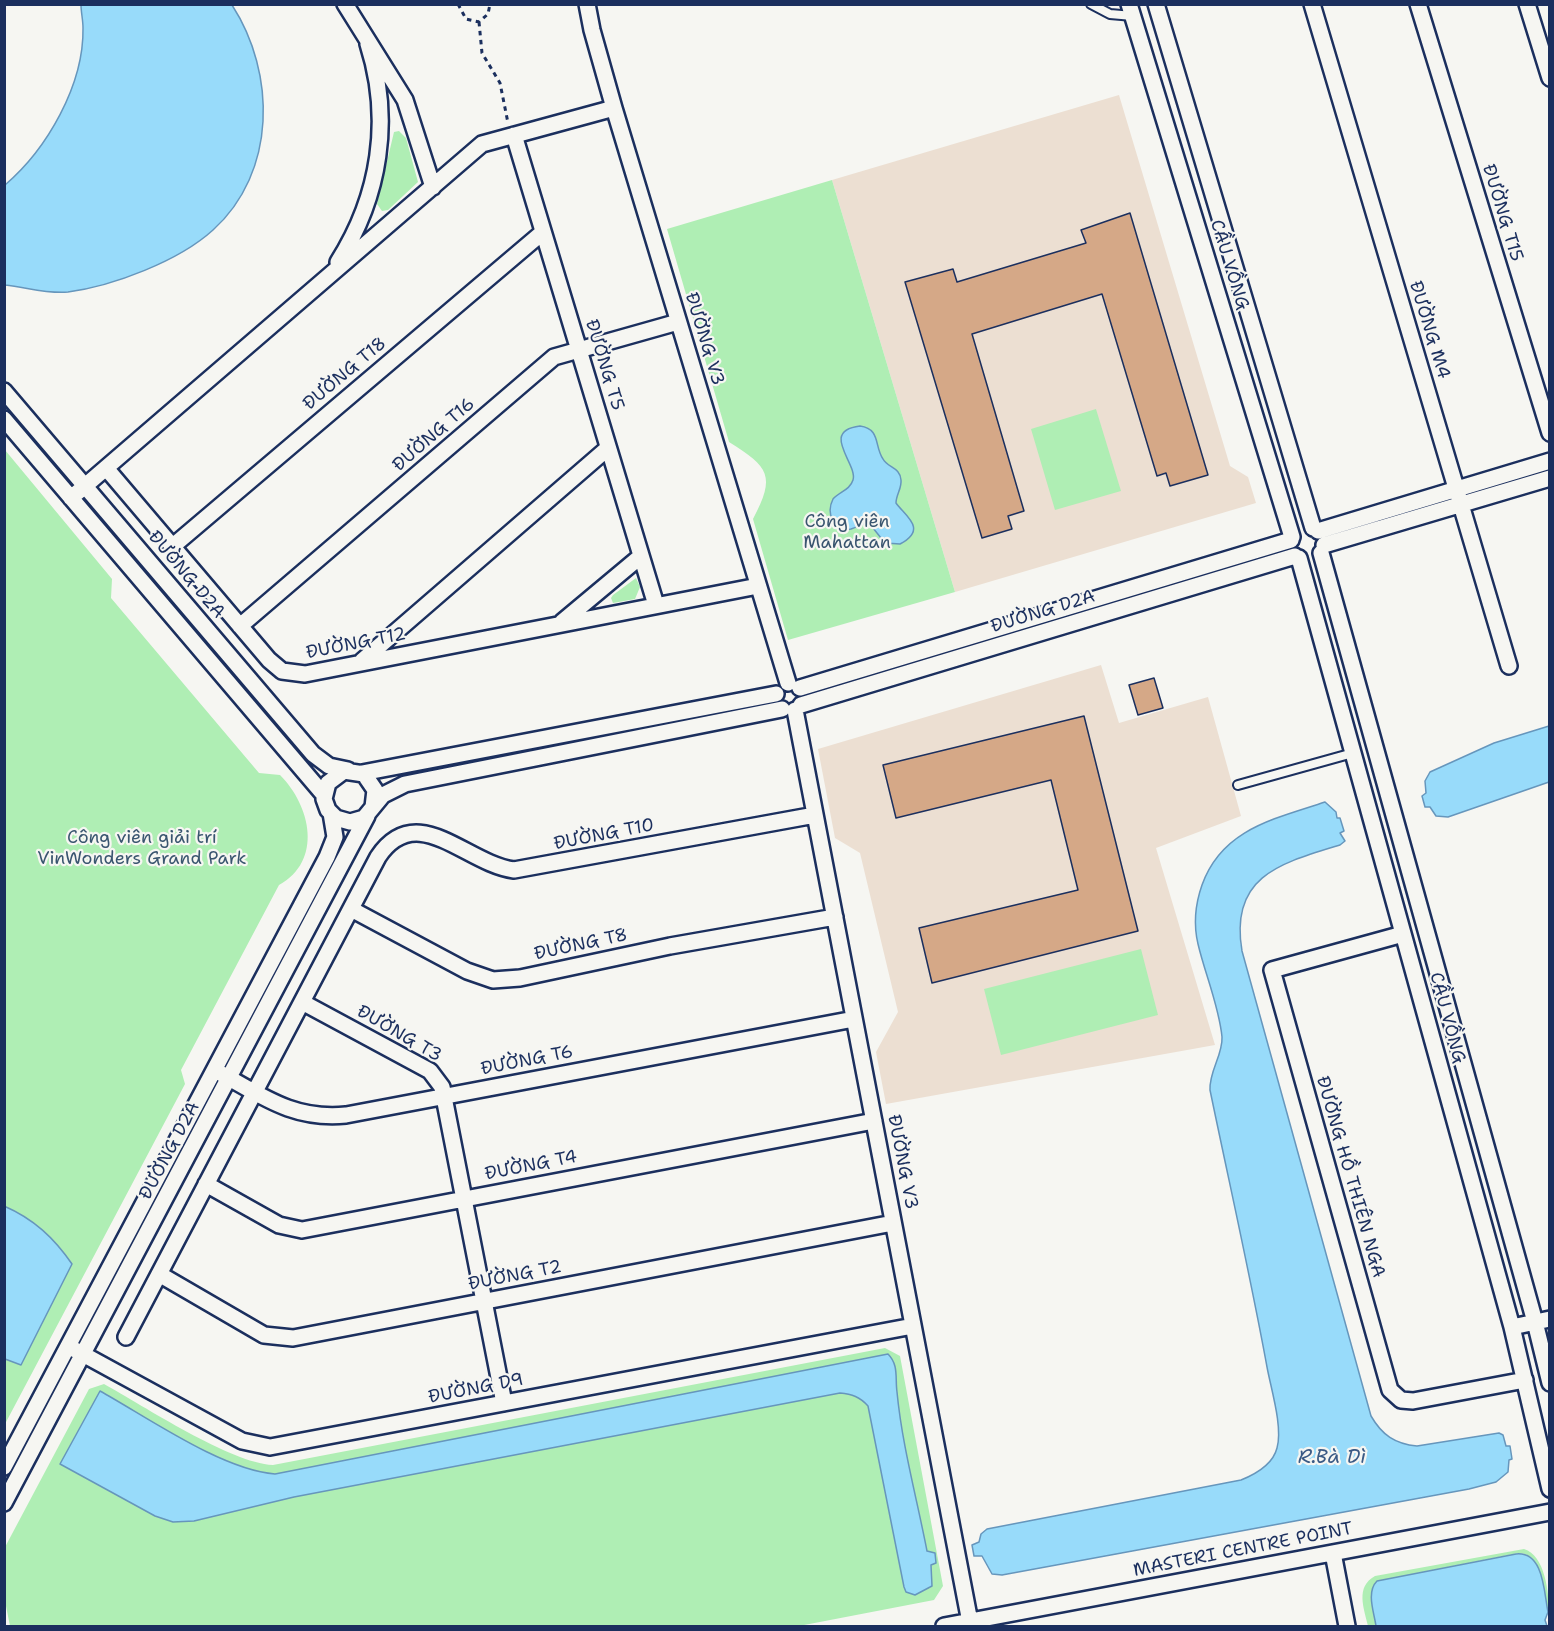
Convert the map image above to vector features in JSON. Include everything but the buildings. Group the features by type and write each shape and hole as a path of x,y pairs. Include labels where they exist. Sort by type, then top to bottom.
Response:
{"street":[{"path":"345,4 405,100 433,187"},
{"name":"ĐƯỜNG V3","path":"587,4 614,108 788,689"},
{"name":"CẦU VỒNG","path":"1156,4 1319,539 1542,1321 1550,1383"},
{"name":"ĐƯỜNG T15","path":"1418,4 1550,433"},
{"path":"1527,4 1550,78"},
{"name":"ĐƯỜNG M4","path":"1311,5 1509,666"},
{"name":"CẦU VỒNG","path":"1131,10 1297,557 1353,753 1512,1327 1550,1489"},
{"path":"323,282 356,230 376,173 381,140 381,105 368,44"},
{"path":"71,498 482,144 511,130 614,108"},
{"name":"ĐƯỜNG T5","path":"511,130 656,605"},
{"name":"ĐƯỜNG T18","path":"173,546 543,232"},
{"name":"ĐƯỜNG T16","path":"240,626 554,357 678,322"},
{"name":"ĐƯỜNG D2A","path":"4,391 314,754 329,766 355,772 788,689 1291,539 1302,528 1319,539 1312,560 1297,557 793,708 405,784 386,792 370,812 4,1503"},
{"name":"ĐƯỜNG D2A","path":"4,418 324,795"},
{"path":"360,663 608,448"},
{"path":"1319,539 1456,489 1550,461"},
{"name":"ĐƯỜNG T12","path":"106,468 275,666 290,673 305,674 758,586"},
{"path":"1319,539 1461,505 1550,478"},
{"name":"ĐƯỜNG T12","path":"560,624 641,556"},
{"path":"788,689 803,696 793,708 777,702 788,689"},
{"name":"ĐƯỜNG V3","path":"793,708 970,1622"},
{"path":"355,772 374,786 376,797 370,812 350,822 331,813 324,795 333,777 355,772"},
{"name":"ĐƯỜNG D2A","path":"4,1467 333,843 335,829 331,813"},
{"name":"ĐƯỜNG T10","path":"351,909 384,849 390,842 407,833 434,835 488,864 514,870 815,815"},
{"path":"126,1337 351,909"},
{"name":"ĐƯỜNG T8","path":"351,909 467,971 493,980 520,978 670,946 835,917"},
{"name":"ĐƯỜNG HỒ THIÊN NGA","path":"1403,934 1272,970 1390,1390 1401,1400 1413,1401 1525,1380"},
{"name":"ĐƯỜNG T3","path":"302,1002 430,1071 438,1079 446,1097 504,1403"},
{"name":"ĐƯỜNG T6","path":"215,1070 294,1112 319,1117 346,1115 854,1019"},
{"name":"ĐƯỜNG T4","path":"206,1184 279,1225 294,1230 874,1121"},
{"name":"ĐƯỜNG T2","path":"159,1274 264,1335 278,1339 293,1338 893,1223"},
{"path":"1512,1327 1542,1321"},
{"name":"ĐƯỜNG D9","path":"68,1346 242,1441 260,1446 280,1446 913,1326"},
{"name":"MASTERI CENTRE POINT","path":"944,1626 1550,1512"},
{"path":"1333,1553 1347,1626"}],"lane":[{"path":"1091,4 1110,14 1131,10"},
{"path":"1238,785 1353,753"}],"path":[{"path":"458,4 466,19 479,22"},
{"path":"479,22 488,14 490,4"},
{"path":"479,22 482,53 500,83 511,130"}],"shaded area":[{"path":"1119,95 1230,466 1248,477 1256,503 955,592 832,180"},
{"path":"1101,665 1119,723 1208,697 1241,816 1156,848 1215,1045 886,1104 876,1052 898,1012 860,853 835,838 818,749"}],"green space":[{"path":"399,131 406,138 418,182 388,210 382,211 377,204 394,132"},
{"name":"Công viên Mahattan","path":"832,180 955,592 788,640 753,519 765,492 765,474 753,459 729,442 667,229"},
{"path":"1096,409 1121,491 1055,510 1031,429"},
{"name":"Công viên giải trí VinWonders Grand Park","path":"5,450 112,579 111,598 259,773 280,775 291,788 305,817 308,833 307,848 302,862 293,875 279,885 181,1070 185,1084 5,1424"},
{"path":"636,578 640,587 635,599 613,603 611,598 613,595"},
{"path":"1141,949 1158,1015 1001,1055 984,989"},
{"path":"885,1348 900,1356 943,1586 934,1600 799,1626 10,1626 5,1601 4,1549 89,1389 104,1384 211,1444 234,1455 273,1465"},
{"path":"1524,1549 1537,1559 1541,1567 1547,1585 1549,1612 1541,1578 1534,1561 1528,1555 1519,1553 1377,1581 1371,1596 1376,1626 1368,1626 1362,1598 1365,1586 1375,1576"}],"water":[{"path":"81,5 232,5 257,61 262,91 263,121 259,151 249,180 234,206 213,230 164,262 125,278 68,292 5,285 5,185 35,153 48,135 70,93 82,50"},
{"path":"860,426 874,434 883,459 900,476 901,486 896,503 912,522 914,528 913,533 900,544 885,543 869,523 851,529 840,528 831,515 833,499 853,480 853,473 841,441 842,434 848,429"},
{"path":"1549,726 1549,782 1448,817 1436,816 1430,807 1425,807 1422,796 1426,793 1425,781 1430,772 1494,743"},
{"name":"R.Bà Dì","path":"1325,802 1336,812 1337,818 1340,818 1344,831 1340,833 1345,841 1340,845 1280,867 1264,877 1252,889 1244,905 1240,926 1242,951 1371,1416 1385,1433 1396,1441 1417,1446 1499,1433 1503,1435 1506,1446 1510,1446 1512,1459 1509,1460 1508,1472 1496,1482 1469,1489 1002,1575 992,1574 982,1556 974,1556 972,1545 979,1542 981,1534 987,1529 1241,1480 1263,1468 1275,1454 1279,1430 1276,1408 1210,1090 1222,1037 1218,1014 1198,944 1195,914 1202,885 1211,866 1222,851 1252,829 1287,814"},
{"path":"4,1206 25,1217 42,1230 72,1264 21,1365 5,1359"},
{"path":"888,1354 895,1367 902,1432 927,1551 935,1553 936,1563 931,1565 932,1586 915,1595 906,1592 904,1587 868,1406 859,1398 844,1393 294,1497 194,1521 173,1522 155,1516 60,1464 100,1391 209,1453 254,1470 275,1474"},
{"path":"1516,1554 1532,1559 1541,1575 1548,1612 1545,1620 1547,1626 1376,1626 1371,1596 1377,1581"}]}
